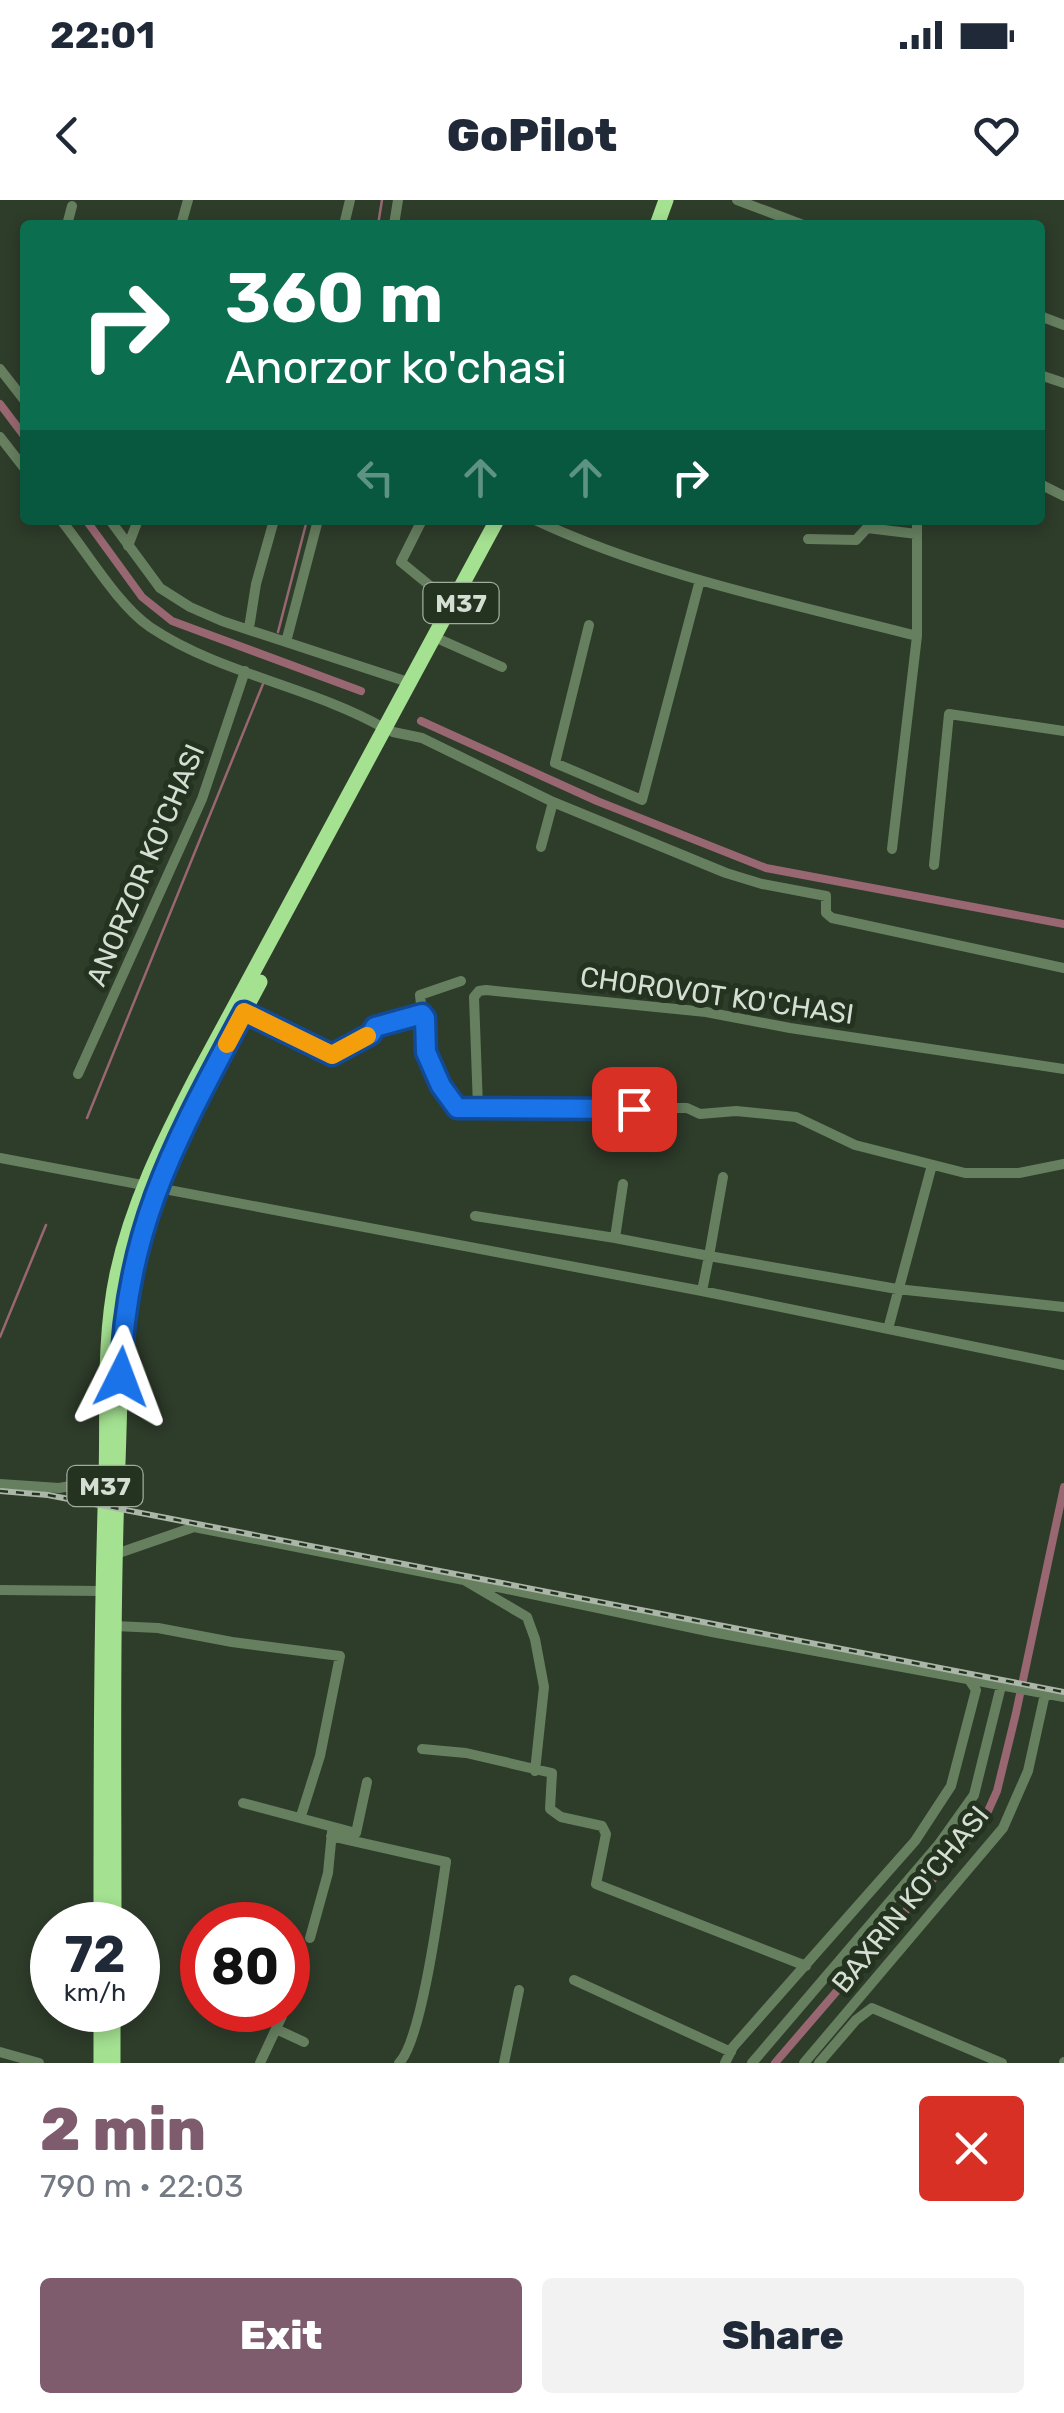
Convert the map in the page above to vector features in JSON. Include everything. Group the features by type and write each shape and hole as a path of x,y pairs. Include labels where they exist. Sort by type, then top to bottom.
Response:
{"highway":[{"name":"M37","path":"102,1902 126,1314 149,1188 244,1012 493,525"},
{"name":"M37","path":"412,684 504,525"},
{"name":"M37","path":"113,1902 102,1591 113,1299 149,1188 196,1078 388,730"},
{"path":"100,2063 101,2032"},
{"path":"113,2032 113,2063"}],"street":[{"path":"737,200 790,220"},
{"path":"68,220 72,206"},
{"path":"0,369 20,394"},
{"path":"0,437 20,463"},
{"path":"65,525 136,615 174,640 312,693 388,730 422,738 553,802 726,873 826,896 826,912 832,918 1064,968"},
{"path":"113,525 160,588 190,607 222,622 412,684"},
{"path":"128,546 136,525"},
{"path":"249,628 256,584 273,525"},
{"path":"286,642 317,525"},
{"path":"420,525 401,562 451,603"},
{"path":"546,525 573,538 700,580 917,636"},
{"path":"892,849 917,636 917,525"},
{"path":"808,538 856,540 866,528 917,534"},
{"path":"589,624 554,763 642,800 700,580"},
{"path":"440,640 502,667"},
{"name":"ANORZOR KO'CHASI","path":"78,1074 202,799 245,670"},
{"path":"934,864 949,714 1064,731"},
{"path":"542,846 553,802"},
{"path":"461,981 420,995 426,1052 441,1086 457,1108 687,1108 700,1114 759,1112 796,1117 855,1144 965,1173 998,1174 1064,1164"},
{"name":"CHOROVOT KO'CHASI","path":"478,1107 474,997 486,990 706,1012 1064,1070"},
{"path":"244,1012 332,1055 371,1034 375,1027 422,1014"},
{"path":"0,1158 702,1291 1064,1365"},
{"path":"888,1329 932,1165"},
{"path":"702,1291 723,1177"},
{"path":"614,1238 623,1184"},
{"path":"475,1216 898,1289 1064,1307"},
{"path":"0,1484 59,1488 106,1480"},
{"path":"116,1554 194,1527 1064,1697"},
{"path":"464,1580 527,1617 544,1687 535,1771"},
{"path":"0,1590 102,1591"},
{"path":"115,1626 158,1628 340,1656 320,1756 302,1816"},
{"path":"574,1980 728,2058 915,1841 951,1786 976,1690 970,1681"},
{"path":"752,2063 939,1844 974,1795 1002,1686"},
{"name":"BAXRIN KO'CHASI","path":"804,2063 1003,1828 1028,1771 1045,1694"},
{"path":"422,1749 466,1753 552,1773 550,1809 562,1817 602,1826 606,1834 596,1884 806,1966"},
{"path":"332,1831 356,1833 367,1782"},
{"path":"243,1802 302,1816 332,1831 446,1862 416,2027 399,2063"},
{"path":"310,1938 328,1872 332,1831"},
{"path":"504,2063 519,1990"},
{"path":"820,2063 856,2020 872,2008 1002,2063"},
{"path":"260,2063 275,2032"},
{"path":"282,2032 304,2042"},
{"path":"0,2052 39,2063"}],"waterway":[{"path":"379,220 382,200"},
{"path":"0,404 20,430"},
{"path":"90,525 142,597 172,621 361,691"},
{"path":"278,632 306,525"},
{"path":"87,1118 263,684"},
{"path":"421,721 597,801 766,868 1064,924"},
{"path":"0,1337 46,1225"},
{"path":"775,2063 984,1820 997,1791 1016,1713 1064,1487"}],"railway":[{"path":"0,1491 48,1495 1064,1692"}],"slow traffic":[{"path":"227,1044 244,1012 332,1055 367,1036"}],"route":[{"path":"121,1377 128,1297 144,1222 165,1164 244,1012 332,1055 371,1034 375,1027 422,1014 426,1052 441,1086 457,1108 634,1109"}]}
